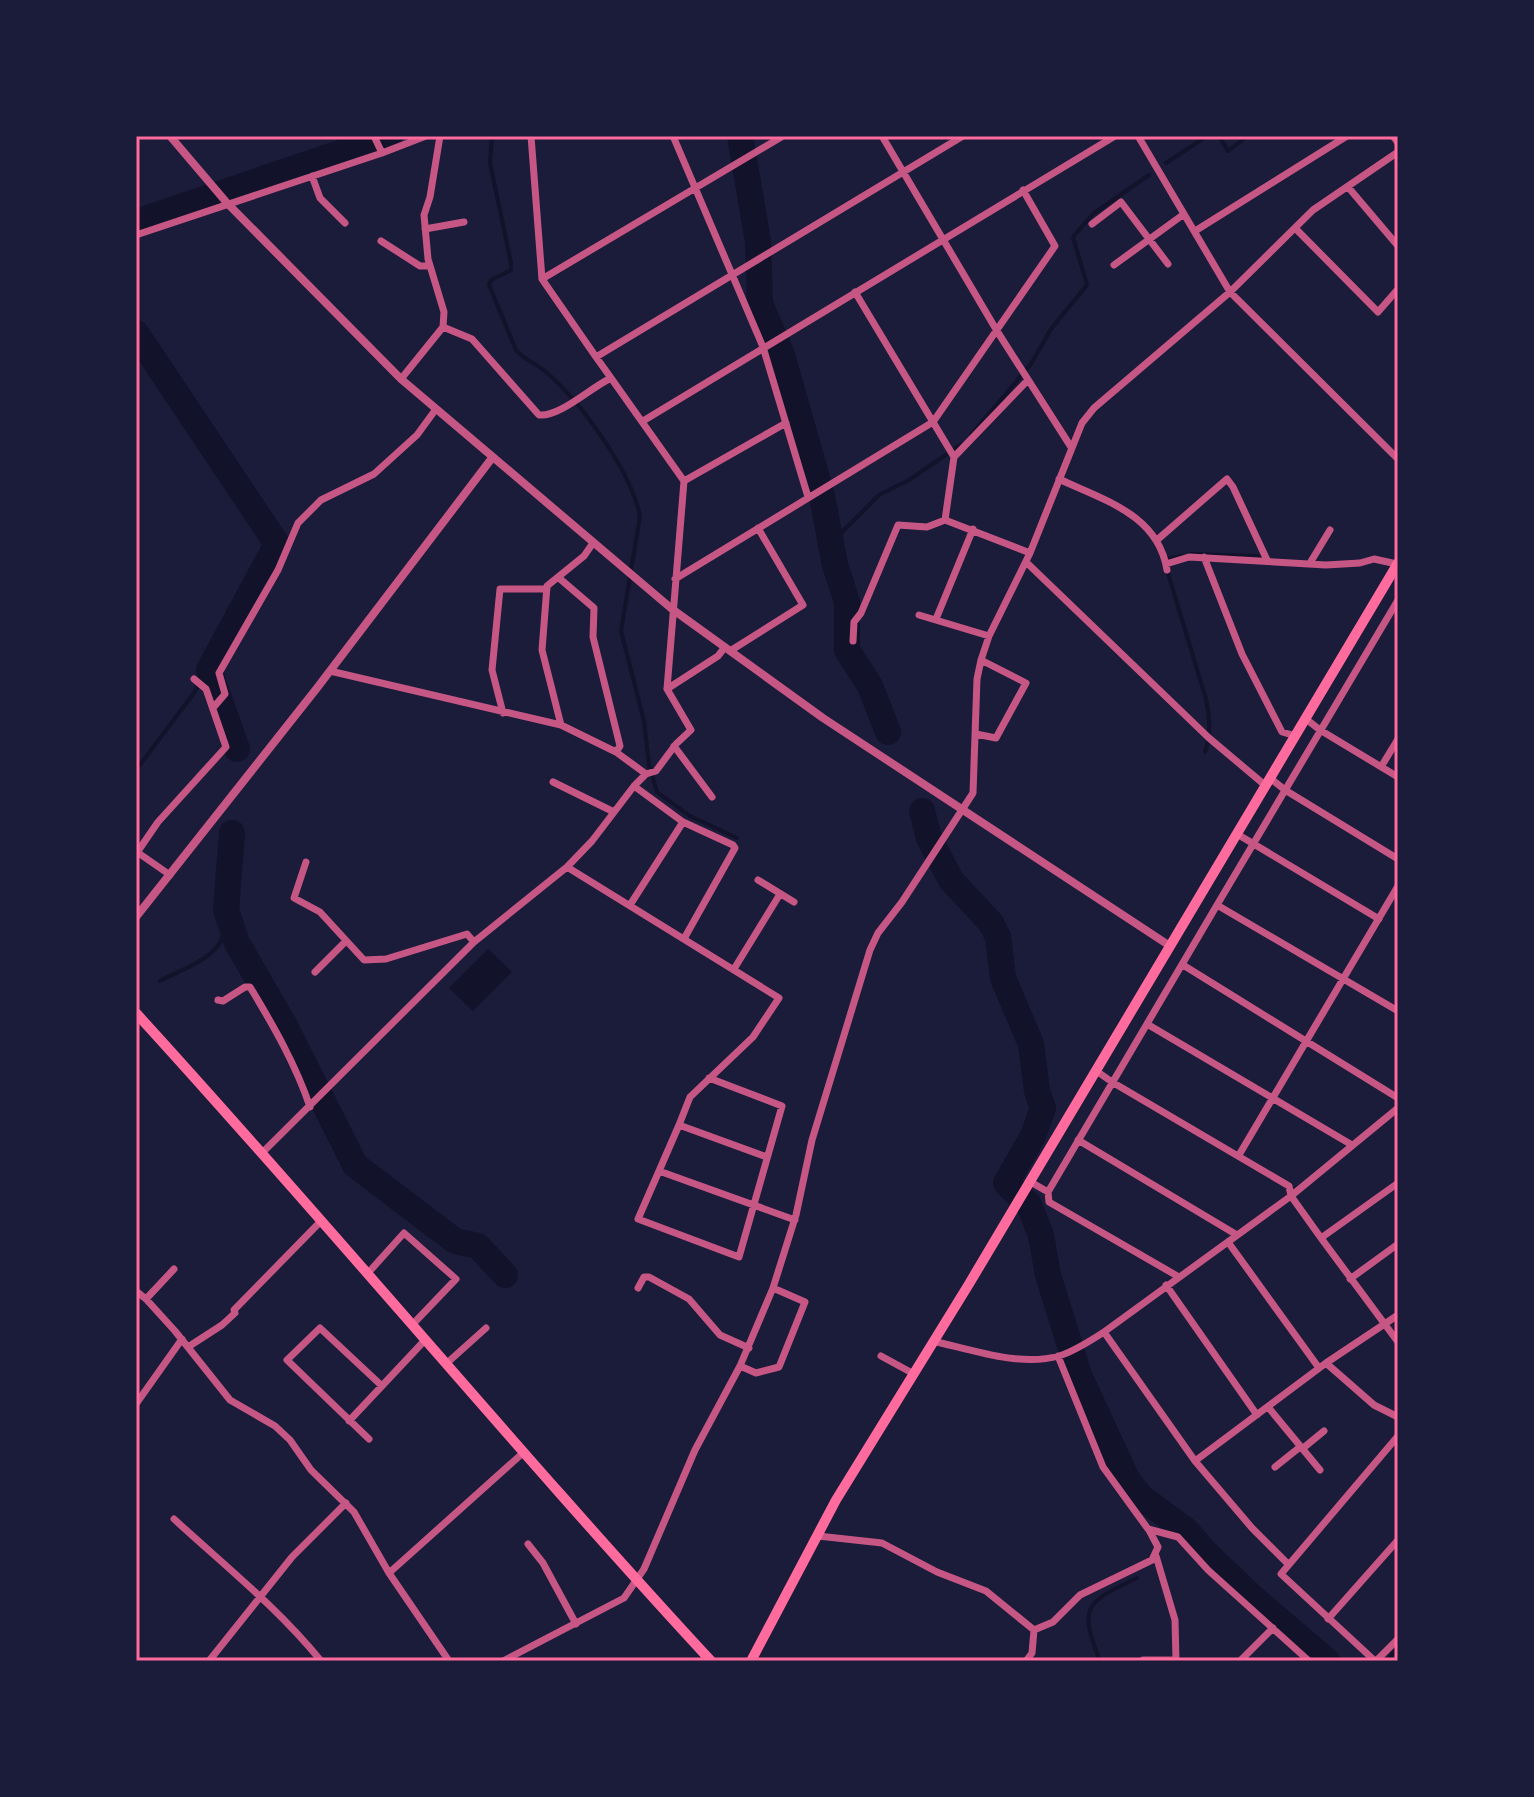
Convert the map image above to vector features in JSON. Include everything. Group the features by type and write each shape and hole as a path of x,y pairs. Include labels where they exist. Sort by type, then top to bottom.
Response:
{"main road":[{"path":"751,1661 818,1536 1398,563"},
{"path":"136,1013 263,1152 711,1661"}],"street":[{"path":"170,136 227,203 401,379 672,609 823,718 1170,946"},
{"path":"374,136 382,153"},
{"path":"136,235 426,136"},
{"path":"401,379 443,327 444,312 430,266 424,215 440,136"},
{"path":"263,1152 474,942 567,867 592,841 634,786 646,774 656,771 674,746 691,730 667,689 684,481 542,279 531,136"},
{"path":"673,136 763,347 808,497"},
{"path":"542,279 783,136"},
{"path":"882,136 997,331 1071,447"},
{"path":"596,357 963,136"},
{"path":"643,421 1115,136"},
{"path":"1138,136 1230,292 1398,459"},
{"path":"1195,231 1347,136"},
{"path":"1393,136 1398,143"},
{"path":"503,1661 624,1598 644,1569 695,1450 749,1348 795,1220 812,1140 870,950 878,933 973,793 977,679 981,660 989,636 1030,553 1086,416 1230,292 1313,210 1398,152"},
{"path":"312,176 320,198 345,223"},
{"path":"1348,187 1398,246"},
{"path":"675,579 933,422 1055,246 1023,190"},
{"path":"1092,224 1121,202 1168,264"},
{"path":"1114,265 1184,214"},
{"path":"425,229 464,222"},
{"path":"1295,228 1378,312 1398,289"},
{"path":"381,241 420,266 430,266"},
{"path":"855,292 954,457"},
{"path":"443,327 472,339 539,415 547,416 611,378"},
{"path":"945,520 954,457 1028,380"},
{"path":"213,708 225,694 219,673 278,570 298,523 321,500 374,474 417,435 436,409"},
{"path":"684,481 786,423"},
{"path":"136,917 330,671 492,458"},
{"path":"1059,479 1131,512 1157,540 1166,567 1189,557 1326,565 1374,559 1398,563"},
{"path":"1157,540 1227,479 1267,560"},
{"path":"853,641 854,622 861,613 898,525 927,527 945,520 1030,553"},
{"path":"667,689 727,649 803,605 758,528"},
{"path":"936,619 973,529"},
{"path":"1310,563 1330,530"},
{"path":"503,713 492,670 500,589 547,589 584,556 593,543"},
{"path":"1204,557 1252,675 1282,732 1296,736"},
{"path":"1026,562 1209,738 1268,782 1398,859"},
{"path":"559,578 594,608 593,637 620,746 616,752"},
{"path":"547,589 542,650 561,725"},
{"path":"1179,1277 1049,1202 1048,1192 1398,600"},
{"path":"919,615 989,636"},
{"path":"976,734 996,738 1026,683 981,660"},
{"path":"330,671 561,725 616,752 646,774"},
{"path":"170,875 137,853 158,822 226,747 206,689 194,679"},
{"path":"1306,719 1398,777"},
{"path":"1381,767 1398,739"},
{"path":"674,746 712,797"},
{"path":"553,782 614,812"},
{"path":"634,786 683,822 735,848 685,937"},
{"path":"630,905 683,822"},
{"path":"1237,834 1379,919"},
{"path":"302,865 294,898 320,912 364,960 386,959 467,934 474,942"},
{"path":"567,867 685,937 779,998 753,1037 709,1078 690,1097 638,1219 739,1257 782,1106 709,1078"},
{"path":"758,880 794,902"},
{"path":"1239,1155 1398,886"},
{"path":"734,969 780,894"},
{"path":"1217,905 1398,1011"},
{"path":"315,972 346,941"},
{"path":"404,943 409,952"},
{"path":"1183,965 1398,1098"},
{"path":"218,1000 223,1001 228,993 250,987 304,1087 310,1107"},
{"path":"1147,1024 1352,1145"},
{"path":"268,1038 277,1033"},
{"path":"1095,1070 1289,1186 1291,1196 1398,1342"},
{"path":"933,1341 1034,1359 1061,1355 1077,1348 1104,1332 1291,1196 1398,1108"},
{"path":"679,1125 767,1157"},
{"path":"1078,1140 1237,1235"},
{"path":"659,1171 795,1220"},
{"path":"1028,1182 1048,1192"},
{"path":"1321,1238 1398,1183"},
{"path":"188,1347 235,1313 234,1310 322,1220"},
{"path":"368,1273 404,1233 456,1279 413,1324"},
{"path":"1228,1242 1322,1365 1374,1405 1398,1417"},
{"path":"1350,1279 1398,1244"},
{"path":"146,1299 174,1269"},
{"path":"638,1288 644,1277 649,1277 684,1295 720,1335 749,1348"},
{"path":"1166,1285 1257,1415"},
{"path":"740,1366 756,1373 779,1367 805,1302 773,1288"},
{"path":"136,1291 182,1339 230,1400 283,1433 311,1470 354,1512 389,1573 449,1661"},
{"path":"1195,1461 1322,1365 1398,1315"},
{"path":"369,1439 287,1360 320,1328 382,1386"},
{"path":"447,1363 486,1328"},
{"path":"1104,1332 1195,1461 1252,1528 1288,1564"},
{"path":"136,1404 182,1339"},
{"path":"349,1421 426,1339"},
{"path":"1061,1355 1101,1463 1157,1544 1156,1556 1175,1620 1176,1660 1143,1660"},
{"path":"881,1356 914,1374"},
{"path":"1268,1407 1320,1470"},
{"path":"1275,1467 1324,1431"},
{"path":"1398,1436 1281,1574 1376,1661 1398,1639"},
{"path":"389,1573 524,1452"},
{"path":"209,1661 259,1596 346,1503"},
{"path":"174,1519 259,1596 321,1661"},
{"path":"1148,1529 1178,1537 1208,1570 1309,1661"},
{"path":"818,1536 882,1543 937,1572 986,1591 1034,1630"},
{"path":"1328,1619 1398,1540"},
{"path":"528,1544 576,1624"},
{"path":"535,1553 543,1547"},
{"path":"1034,1630 1053,1622 1080,1595 1150,1562 1156,1556"},
{"path":"1240,1661 1273,1628"},
{"path":"1026,1661 1032,1653 1034,1630"},
{"path":"1032,1653 1040,1661"}],"shaded area":[{"path":"488,949 512,972 473,1011 449,988"}],"waterway":[{"path":"136,222 390,136"},
{"path":"492,136 490,163 511,270 491,280 489,285 516,350 560,385 589,419 616,459 640,516 621,631 644,721 649,765 657,792 690,816 737,838"},
{"path":"740,136 758,241 760,304 782,355 822,496 835,565 847,602 847,650 870,686 888,732"},
{"path":"1166,163 1207,136"},
{"path":"1219,136 1228,151 1248,136"},
{"path":"971,435 1031,364 1051,329 1087,285 1073,237 1093,214 1149,175"},
{"path":"136,333 277,544 209,670 237,749"},
{"path":"831,543 879,495 909,480 962,444"},
{"path":"1190,554 1258,556"},
{"path":"1168,559 1182,556"},
{"path":"1167,570 1206,699 1209,726 1205,752"},
{"path":"136,770 194,693 206,670 209,670"},
{"path":"922,811 929,838 951,880 991,923 998,937 1003,978 1031,1044 1037,1091 1043,1108 1033,1136 1006,1183 1029,1205 1041,1235 1048,1275 1079,1375 1127,1479 1141,1497 1187,1531 1252,1597 1327,1661"},
{"path":"232,833 226,910 237,943 285,1026 355,1165 455,1241 478,1246 505,1275"},
{"path":"160,981 213,951 223,936 226,910"},
{"path":"1100,1661 1089,1628 1091,1608 1107,1593 1137,1578"},
{"path":"1386,1661 1398,1648"}]}
